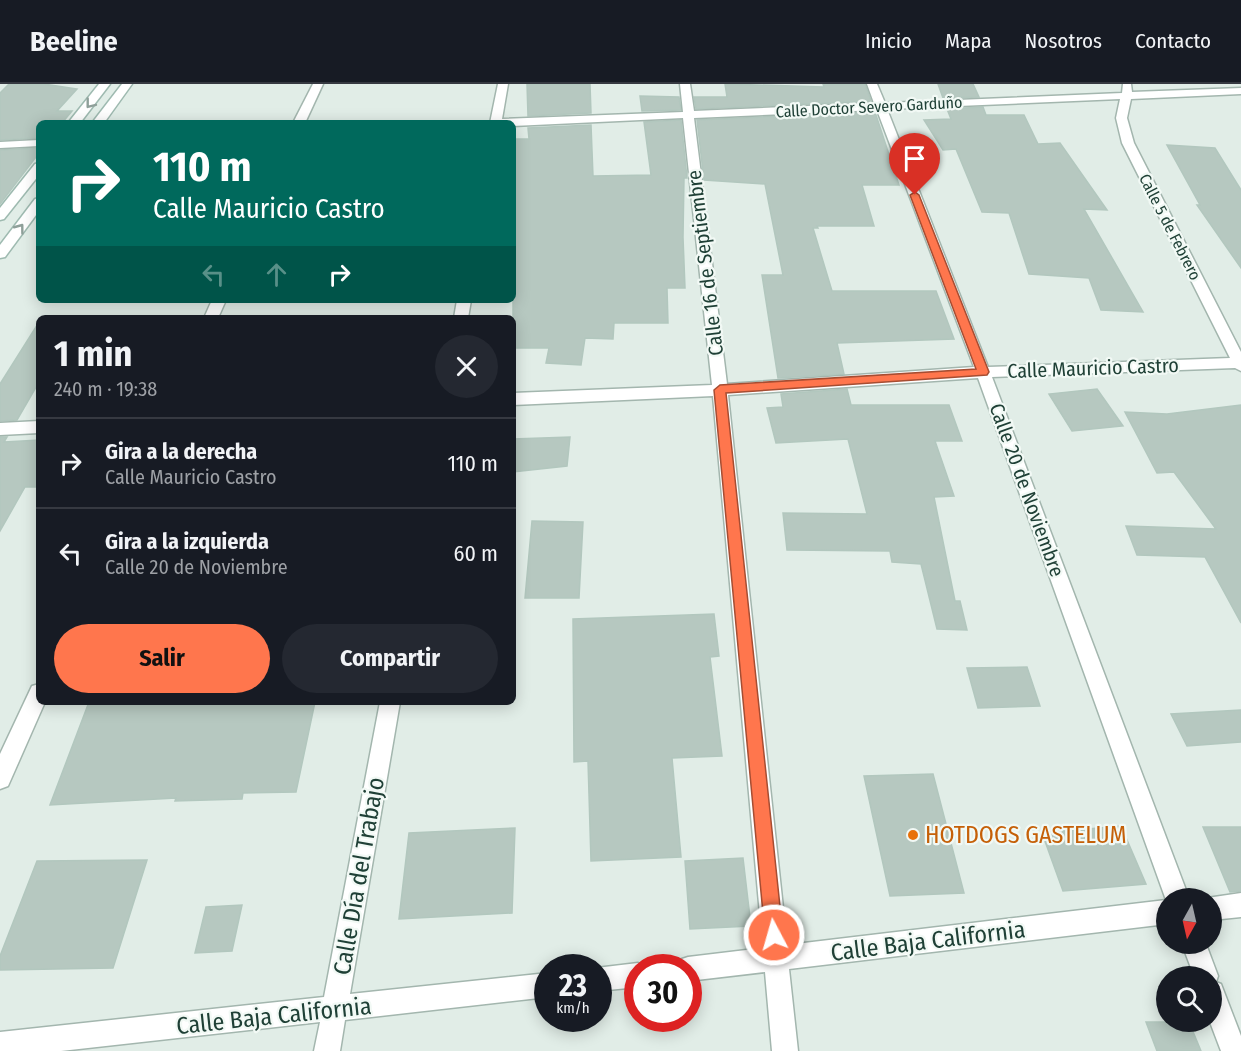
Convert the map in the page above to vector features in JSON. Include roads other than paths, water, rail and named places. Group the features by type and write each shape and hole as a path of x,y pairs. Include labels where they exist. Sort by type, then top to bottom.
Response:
{"street":[{"path":"76,120 105,84"},
{"path":"100,120 127,84"},
{"path":"300,120 318,84"},
{"path":"497,120 503,84"},
{"name":"Calle 16 de Septiembre","path":"685,84 720,390 785,1051"},
{"name":"Calle 20 de Noviembre","path":"872,84 983,372 1173,888"},
{"name":"Calle Doctor Severo Garduño","path":"516,122 881,106 1127,89 1241,91"},
{"name":"Calle 5 de Febrero","path":"1127,89 1122,110 1122,124 1128,143 1240,364"},
{"path":"0,145 36,143"},
{"path":"0,216 36,171"},
{"path":"0,254 36,206"},
{"name":"Calle Mauricio Castro","path":"516,399 720,390 983,372 1240,364"},
{"path":"0,429 36,427"},
{"path":"0,778 36,700"},
{"name":"Calle Día del Trabajo","path":"327,1051 389,705"},
{"path":"1222,907 1241,905"},
{"name":"Calle Baja California","path":"702,967 1156,913"},
{"name":"Calle Baja California","path":"0,1045 534,987"},
{"path":"1222,1019 1234,1051"}],"place":[{"name":"HOTDOGS GASTELUM","path":"913,835"}]}
